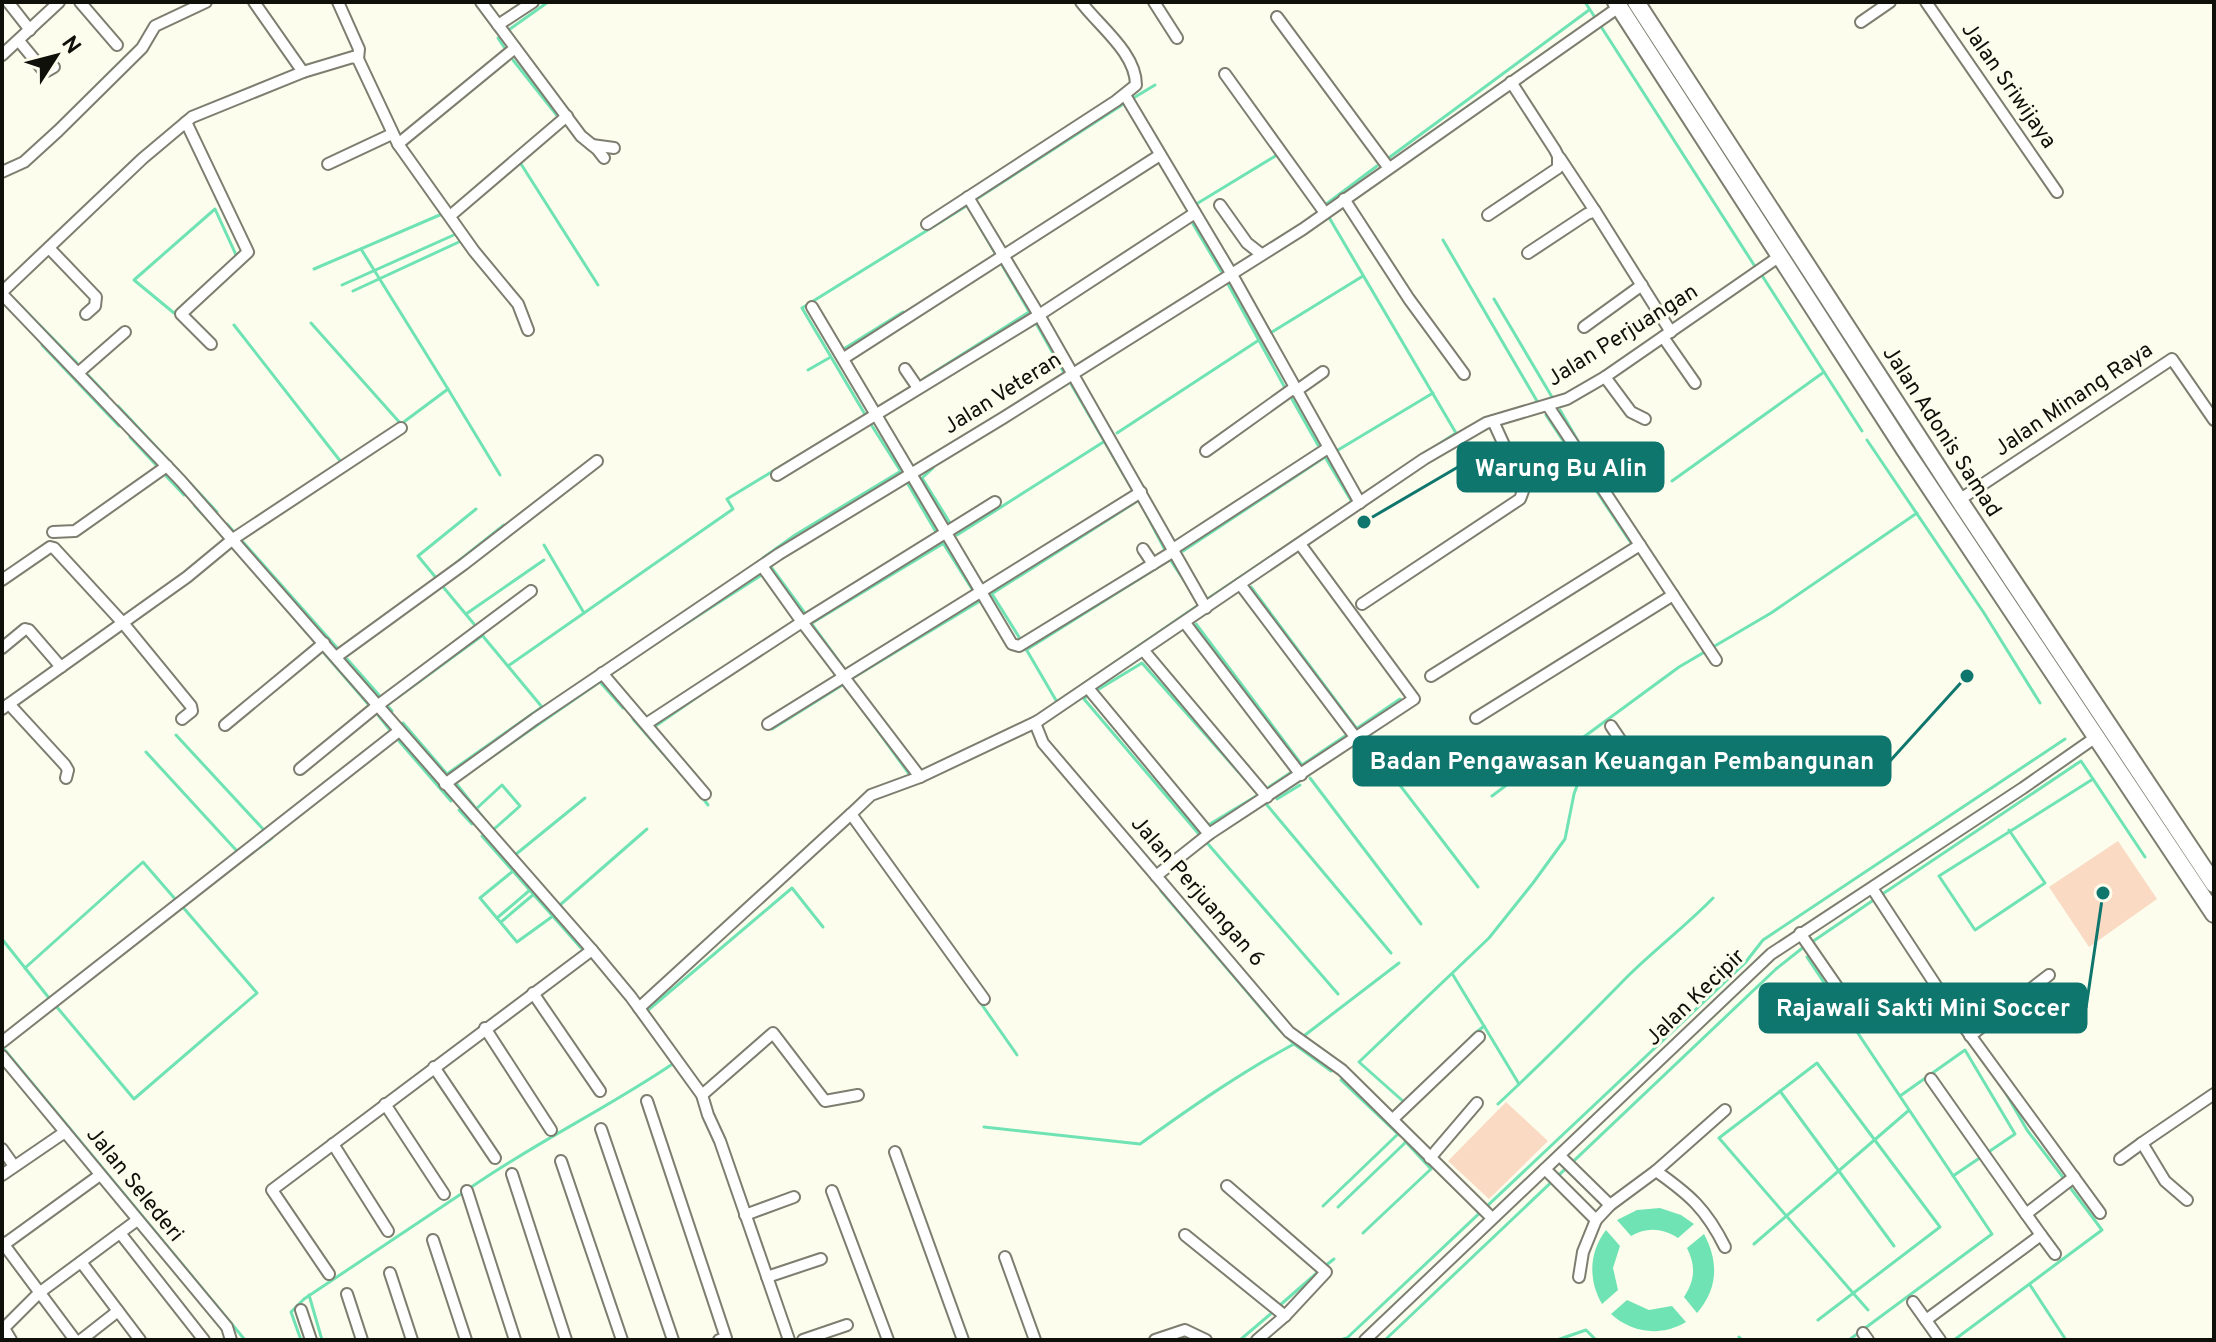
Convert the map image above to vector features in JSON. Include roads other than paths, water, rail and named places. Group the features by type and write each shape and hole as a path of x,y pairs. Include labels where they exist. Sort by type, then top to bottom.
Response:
{"highway":[{"name":"Jalan Adonis Samad","path":"1624,4 1660,53 1894,416 1959,500 2214,884"},
{"path":"1660,53 1780,256 1894,416 2096,737 2214,914"}],"street":[{"path":"8,2 30,30"},
{"path":"2,55 59,2"},
{"path":"80,2 117,45"},
{"path":"2,172 24,162 38,151 142,48 155,26 206,2"},
{"path":"254,2 303,72"},
{"path":"338,2 359,49 358,59 395,139 481,261 518,304 528,330"},
{"path":"481,2 567,116 604,158"},
{"path":"498,25 533,2"},
{"path":"927,224 1136,85 1136,78 1119,46 1084,6 1099,2"},
{"path":"1154,2 1177,38"},
{"path":"1861,22 1890,2"},
{"name":"Jalan Sriwijaya","path":"1926,2 2057,192"},
{"name":"Jalan Veteran","path":"445,784 602,673 762,566 1325,213 1624,4"},
{"path":"1277,17 1388,167"},
{"path":"19,41 43,70 54,67"},
{"path":"328,164 395,139 515,48"},
{"path":"358,59 345,58 303,72 200,112 142,159 2,293 233,539 592,950 639,1008 702,1095 789,1340"},
{"path":"1225,74 1325,213"},
{"path":"1511,82 1642,285 1695,383"},
{"path":"1125,95 1231,273 1360,503"},
{"path":"450,216 567,116"},
{"path":"186,122 248,252 181,314 211,344"},
{"path":"590,145 614,148"},
{"path":"844,358 1160,155"},
{"path":"1488,215 1558,168 1558,156"},
{"path":"968,197 1073,373 1206,608"},
{"path":"1344,199 1409,299 1464,374"},
{"path":"1220,205 1247,243 1261,254"},
{"path":"1528,253 1595,211"},
{"path":"777,475 1039,315 1195,213"},
{"path":"49,248 96,297 95,306 86,314"},
{"name":"Jalan Perjuangan","path":"639,1008 871,795 920,777 1036,724 1424,459 1493,421 1567,399 1605,377 1780,256"},
{"path":"1584,327 1642,285"},
{"path":"812,307 1012,644 1019,646 1153,564 1328,448"},
{"path":"78,373 125,332"},
{"name":"Jalan Minang Raya","path":"1959,500 2172,359 2214,420"},
{"path":"905,369 918,388"},
{"path":"1206,451 1323,372"},
{"path":"1605,377 1631,412 1645,419"},
{"path":"1548,406 1716,660"},
{"path":"1362,604 1520,499 1523,491 1521,482 1493,421"},
{"path":"66,778 68,770 65,765 6,707 187,577 233,539 401,428"},
{"path":"336,657 464,564 597,461"},
{"path":"53,532 75,531 167,466"},
{"path":"768,724 1141,492"},
{"path":"646,724 995,502"},
{"path":"1156,876 1209,834 1414,699 1300,544"},
{"path":"1431,676 1640,545"},
{"path":"2,580 50,547 54,548 123,623 191,706 192,711 182,719"},
{"path":"1143,549 1153,564"},
{"path":"762,566 920,777"},
{"path":"1240,584 1356,738"},
{"path":"300,769 377,706 531,591"},
{"path":"1476,718 1673,595"},
{"path":"1185,623 1301,775"},
{"path":"2,648 25,629 29,630 61,667"},
{"path":"225,725 324,643"},
{"path":"1144,651 1267,797"},
{"path":"602,673 705,794"},
{"path":"1088,688 1209,834"},
{"name":"Jalan Perjuangan 6","path":"1036,724 1043,743 1289,1032 1342,1070 1485,1211"},
{"path":"1611,726 1642,772"},
{"path":"2,1042 399,731"},
{"name":"Jalan Kecipir","path":"1365,1340 1485,1211 1560,1156 1771,954 1806,941 2096,737"},
{"path":"851,814 984,999"},
{"path":"1874,892 2068,1182 2100,1213"},
{"path":"1806,941 1856,1014"},
{"path":"329,1274 272,1190 592,950"},
{"path":"1970,1036 2049,975"},
{"path":"533,993 600,1091"},
{"path":"485,1028 551,1130"},
{"path":"702,1095 773,1033 825,1101 858,1095"},
{"path":"1393,1119 1479,1037"},
{"name":"Jalan Selederi","path":"2,1056 227,1327 231,1340"},
{"path":"434,1067 495,1158"},
{"path":"1931,1079 2055,1254"},
{"path":"2120,1159 2214,1094"},
{"path":"647,1101 724,1339"},
{"path":"1430,1158 1477,1103"},
{"path":"385,1104 444,1194"},
{"path":"1579,1277 1583,1252 1596,1220 1725,1110"},
{"path":"601,1129 673,1340"},
{"path":"2,1175 65,1132"},
{"path":"2142,1143 2165,1181 2187,1200"},
{"path":"333,1144 388,1231"},
{"path":"2,1149 14,1166"},
{"path":"895,1152 963,1340"},
{"path":"1560,1156 1610,1205"},
{"path":"561,1161 622,1340"},
{"path":"1545,1169 1596,1220"},
{"path":"1656,1171 1682,1188 1700,1206 1725,1247"},
{"path":"512,1174 566,1340"},
{"path":"75,1340 3,1244 100,1175"},
{"path":"2026,1214 2068,1182"},
{"path":"1227,1186 1326,1272 1285,1316 1257,1340"},
{"path":"467,1191 515,1340"},
{"path":"832,1191 888,1340"},
{"path":"745,1215 794,1197"},
{"path":"11,1340 5,1332 6,1324 39,1293 136,1221"},
{"path":"120,1233 204,1340"},
{"path":"1185,1235 1285,1316"},
{"path":"1926,1320 2041,1235"},
{"path":"433,1240 466,1340"},
{"path":"1005,1257 1035,1340"},
{"path":"767,1277 821,1259"},
{"path":"81,1262 140,1340"},
{"path":"390,1273 412,1340"},
{"path":"347,1294 362,1340"},
{"path":"1913,1302 1940,1340"},
{"path":"301,1310 311,1340"},
{"path":"81,1340 118,1311"},
{"path":"803,1340 847,1325"},
{"path":"1155,1340 1185,1330 1206,1340"}],"waterway":[{"path":"510,29 548,2"},
{"path":"1585,2 1596,19"},
{"path":"1390,157 1589,10"},
{"path":"1600,25 1756,268"},
{"path":"498,38 504,47"},
{"path":"513,60 559,118 557,120"},
{"path":"1135,97 1155,85"},
{"path":"978,198 1122,105"},
{"path":"1198,203 1277,155"},
{"path":"521,164 598,285"},
{"path":"1325,205 1377,166"},
{"path":"967,205 1030,313"},
{"path":"866,416 802,308 968,205"},
{"path":"193,296 174,313 134,280 215,209 237,257"},
{"path":"314,269 442,214"},
{"path":"1327,214 1456,433 1430,450"},
{"path":"1193,224 1221,271"},
{"path":"342,285 456,234 454,231"},
{"path":"1443,240 1537,401"},
{"path":"353,291 461,241"},
{"path":"311,323 401,424 448,389 361,249"},
{"path":"1761,274 1862,431"},
{"path":"1117,433 1363,276"},
{"path":"1228,284 1284,386"},
{"path":"10,295 77,363"},
{"path":"1494,299 1552,397"},
{"path":"842,350 903,312"},
{"path":"925,378 1029,312"},
{"path":"234,325 341,462 344,460"},
{"path":"1037,325 1063,371"},
{"path":"42,345 119,426"},
{"path":"808,370 829,358"},
{"path":"1672,481 1824,372"},
{"path":"88,375 107,395"},
{"path":"1071,384 1132,489"},
{"path":"448,389 500,475"},
{"path":"1338,450 1433,393"},
{"path":"1292,399 1318,445"},
{"path":"118,406 217,512"},
{"path":"1560,410 1578,441"},
{"path":"1546,415 1631,543"},
{"path":"872,426 900,470"},
{"path":"130,437 156,465"},
{"path":"1867,440 1984,613 2040,703"},
{"path":"957,535 1105,441"},
{"path":"508,666 733,509 727,499 798,456"},
{"path":"1325,457 1352,502"},
{"path":"1183,551 1325,457"},
{"path":"933,468 922,478 950,523"},
{"path":"763,558 901,471"},
{"path":"166,476 184,495"},
{"path":"908,484 936,532"},
{"path":"993,593 1139,500"},
{"path":"1140,502 1164,548"},
{"path":"1209,598 1352,502"},
{"path":"195,506 212,524"},
{"path":"437,579 418,556 476,509"},
{"path":"1404,1102 1359,1062 1489,938 1565,839 1574,794 1588,755 1581,739 1679,667 1771,613 1917,513"},
{"path":"227,524 235,533"},
{"path":"451,567 504,525"},
{"path":"243,542 339,650"},
{"path":"943,543 972,589"},
{"path":"812,623 944,543"},
{"path":"544,545 584,613"},
{"path":"234,549 314,641"},
{"path":"1026,650 1171,559"},
{"path":"466,614 544,560"},
{"path":"1171,561 1189,588"},
{"path":"771,567 804,612"},
{"path":"648,648 760,576"},
{"path":"1251,587 1357,729"},
{"path":"444,588 474,624"},
{"path":"992,594 1019,637"},
{"path":"851,679 980,601"},
{"path":"1026,649 1057,702 1200,604"},
{"path":"811,623 843,667"},
{"path":"1196,624 1302,765"},
{"path":"403,723 447,774 542,707 482,635"},
{"path":"387,705 483,635"},
{"path":"324,653 368,704"},
{"path":"347,659 379,695"},
{"path":"1099,689 1142,663 1259,795"},
{"path":"612,673 626,664"},
{"path":"474,769 601,681"},
{"path":"600,682 623,708"},
{"path":"772,729 844,684"},
{"path":"846,687 912,778"},
{"path":"657,725 700,695"},
{"path":"1086,697 1084,699 1198,833"},
{"path":"1356,729 1400,699"},
{"path":"386,704 392,711"},
{"path":"378,715 389,729"},
{"path":"633,719 689,783"},
{"path":"176,735 263,829"},
{"path":"1302,765 1345,736"},
{"path":"1340,1340 1347,1338 1745,963 1763,940 2065,739"},
{"path":"1492,796 1549,753 1579,740"},
{"path":"399,741 451,801"},
{"path":"1366,741 1478,887"},
{"path":"146,752 236,850"},
{"path":"1881,895 2081,761 2145,857"},
{"path":"1269,787 1290,773"},
{"path":"1310,778 1421,924"},
{"path":"2009,830 2045,883 1975,930 1939,876 2093,779"},
{"path":"455,782 489,825"},
{"path":"476,809 502,785 520,806 493,830"},
{"path":"1277,799 1300,785"},
{"path":"1210,824 1258,795"},
{"path":"702,797 708,805"},
{"path":"515,855 585,798"},
{"path":"1267,805 1391,953"},
{"path":"459,810 472,824"},
{"path":"560,905 647,829"},
{"path":"482,836 581,948"},
{"path":"244,859 272,838"},
{"path":"1208,844 1338,994"},
{"path":"25,968 143,862 176,900"},
{"path":"513,871 480,898 517,942 553,916"},
{"path":"647,1011 792,888 823,927"},
{"path":"497,918 530,890"},
{"path":"1161,891 1277,1027 1294,1044 1331,1071"},
{"path":"501,922 534,894"},
{"path":"1498,1104 1713,898"},
{"path":"1812,942 1875,899"},
{"path":"56,1006 134,1099 257,993 181,905"},
{"path":"2,939 49,998"},
{"path":"1385,1340 1776,969 1805,946"},
{"path":"1807,957 1992,1234 1849,1340"},
{"path":"1305,1035 1399,963"},
{"path":"1453,975 1484,1026"},
{"path":"980,1002 1017,1055"},
{"path":"1472,1036 1484,1026 1519,1084"},
{"path":"984,1127 1140,1144 1216,1091 1294,1044"},
{"path":"4,1049 245,1340"},
{"path":"1900,1096 1965,1050 2015,1134 1953,1176"},
{"path":"470,1188 674,1063"},
{"path":"1818,1320 1940,1227 1817,1063 1719,1138 1853,1293 1868,1310"},
{"path":"1341,1080 1399,1135"},
{"path":"2004,1090 2027,1130 2065,1180"},
{"path":"1780,1091 1894,1246"},
{"path":"1754,1244 1908,1111"},
{"path":"1323,1206 1398,1134"},
{"path":"1363,1233 1431,1169 1405,1141"},
{"path":"1338,1207 1406,1142"},
{"path":"1954,1340 2102,1230 2069,1186"},
{"path":"301,1340 291,1312 304,1299 464,1192"},
{"path":"1325,1266 1334,1259"},
{"path":"1279,1306 1319,1271"},
{"path":"2030,1285 2066,1340"},
{"path":"309,1295 322,1340"},
{"path":"1240,1340 1274,1311"},
{"path":"1557,1340 1586,1330 1596,1340"},
{"path":"1739,1337 1742,1340"}],"place":[{"name":"Warung Bu Alin","path":"1364,522"},
{"name":"Badan Pengawasan Keuangan Pembangunan","path":"1967,676"},
{"name":"Rajawali Sakti Mini Soccer","path":"2103,893"}]}
